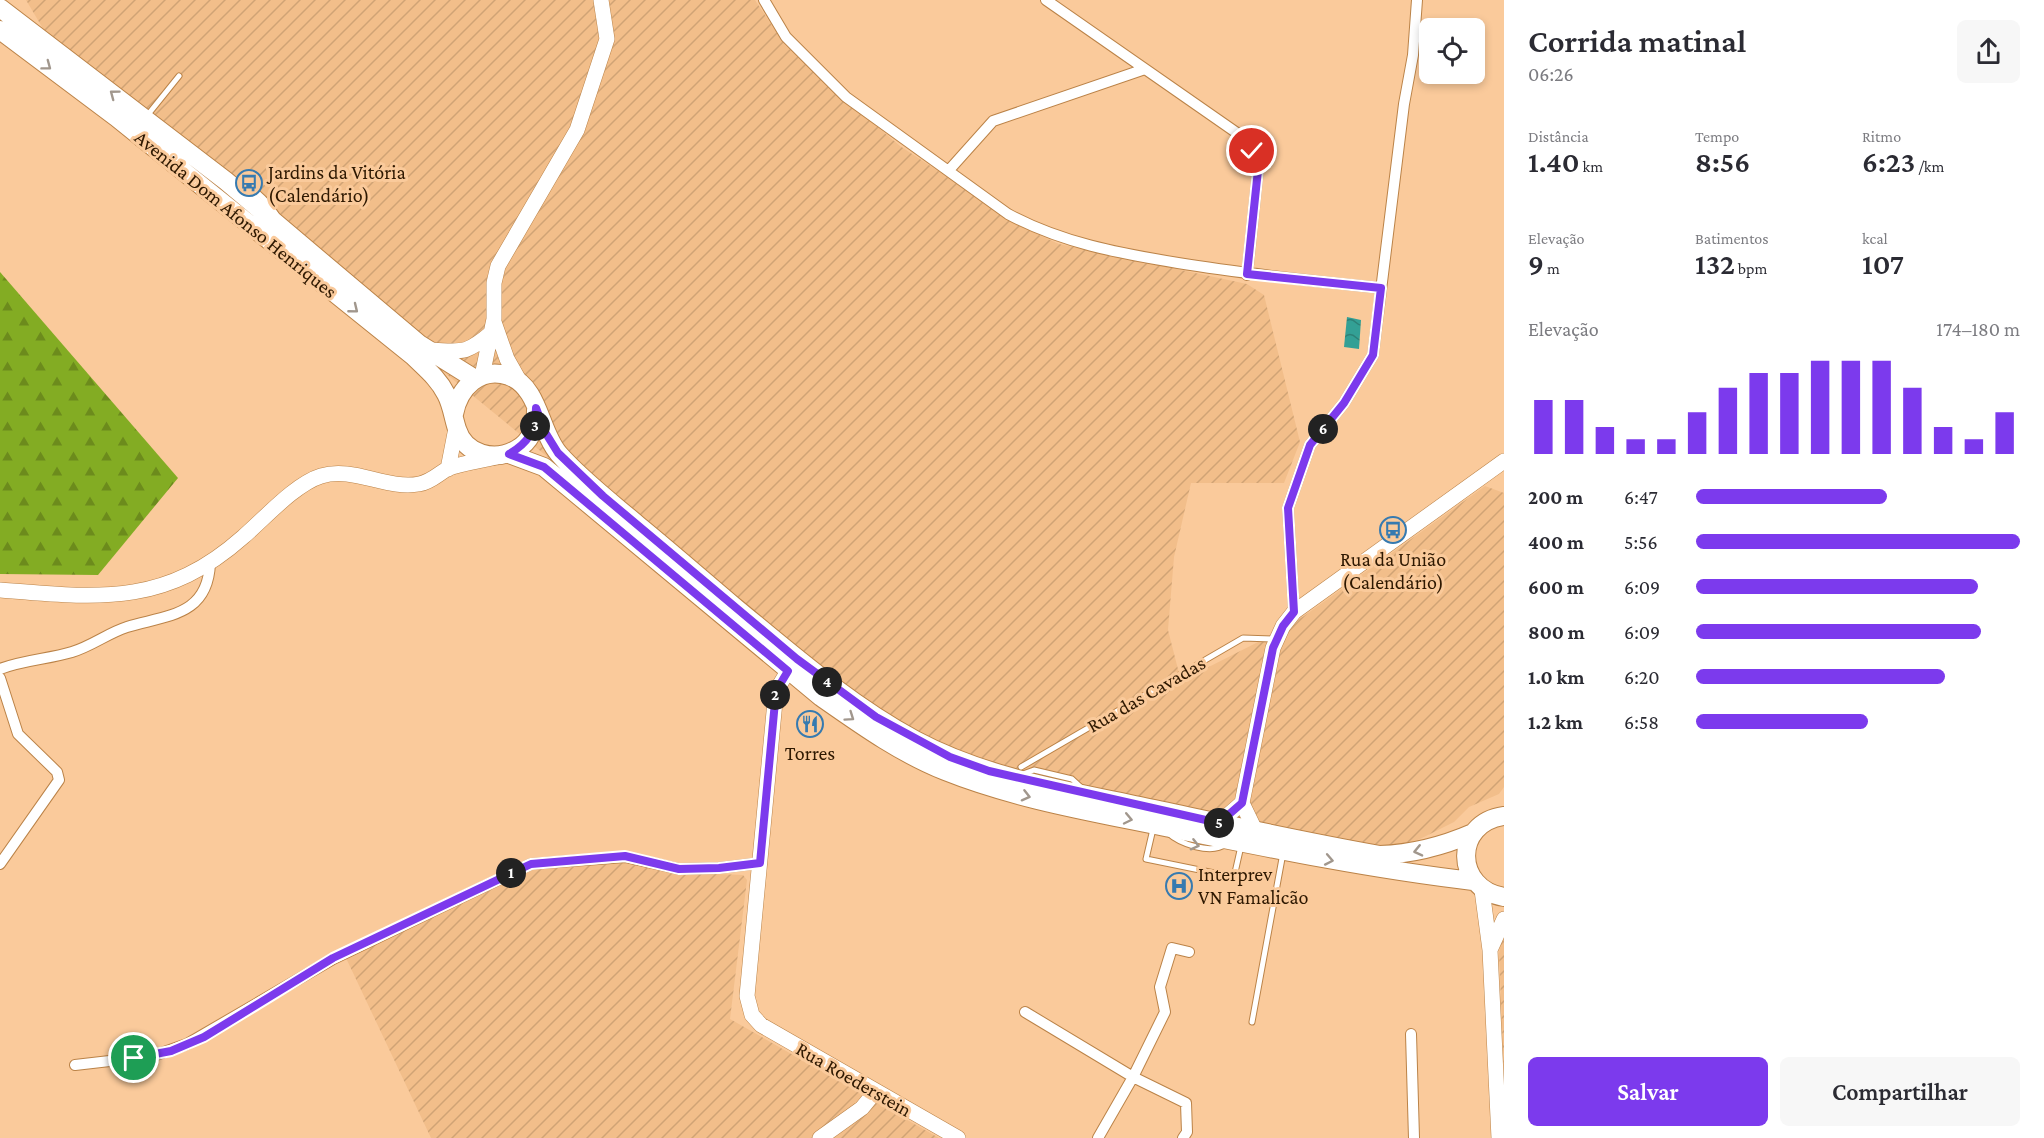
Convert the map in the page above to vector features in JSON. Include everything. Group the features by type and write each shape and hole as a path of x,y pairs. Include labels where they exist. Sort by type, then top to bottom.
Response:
{"main road":[{"name":"Avenida Dom Afonso Henriques","path":"0,8 226,181 428,350 478,377 502,375 520,382 530,393 545,432 558,453 603,496 830,684 876,717 917,740 989,771 1018,772 1087,795 1219,823 1242,838 1283,852 1478,886 1504,897"},
{"name":"Avenida Dom Afonso Henriques","path":"0,30 116,117 413,356 435,376 447,395 466,445 492,456 505,455 544,467 788,671 866,729 909,755 986,786 1159,826 1380,855 1407,854 1425,850 1473,833 1482,823 1501,813"},
{"path":"455,421 457,400 464,388 478,377"},
{"path":"505,455 521,447 531,436 536,423 536,408"},
{"path":"1473,833 1465,857 1478,886"}],"street":[{"path":"478,377 492,326 494,283 498,266 572,139 590,94 607,39 601,0"},
{"path":"764,0 786,38 846,97 950,169 1008,214 1037,230 1072,243 1116,253 1247,274 1381,288"},
{"path":"1046,0 1237,134 1252,151 1258,170 1247,274"},
{"path":"1294,612 1288,508 1310,445 1344,403 1373,355 1404,104 1413,55 1417,0"},
{"path":"950,169 993,121 1145,69"},
{"path":"428,350 462,352 474,347 492,326"},
{"path":"492,326 520,382"},
{"path":"448,469 455,421"},
{"path":"0,590 90,597 126,594 173,582 210,564 302,486 321,476 344,474 395,483 420,484 448,469 505,455"},
{"path":"1242,838 1242,803 1277,639 1283,626 1294,612 1504,461"},
{"path":"0,669 73,652 128,627 171,616 183,610 202,595 208,584 210,564"},
{"path":"75,1065 153,1056 195,1041 333,958 531,864 625,856 679,869 719,868 760,863 776,691 788,671"},
{"path":"0,678 18,734 57,772 59,780 0,864"},
{"path":"1219,823 1242,803"},
{"name":"Rua Roederstein","path":"760,863 747,996 752,1015 761,1025 958,1138"},
{"path":"1478,886 1490,950 1499,1138"},
{"path":"1490,950 1504,919"},
{"path":"1098,1138 1133,1077 1165,1012 1160,987 1172,948 1189,952"},
{"path":"1024,1012 1133,1077 1186,1103 1186,1132 1183,1138"},
{"path":"1411,1034 1414,1138"},
{"path":"820,1138 862,1108 875,1092"}],"lane":[{"path":"145,118 179,76"},
{"name":"Rua das Cavadas","path":"1018,772 1243,638 1277,639"},
{"path":"1159,826 1146,859 1234,877 1242,838"},
{"path":"1252,1022 1283,852"}],"shaded area":[{"path":"26,0 755,0 785,45 900,146 1028,230 1059,244 1247,284 1264,295 1300,442 1284,483 1191,483 1174,557 1168,630 1181,681 1304,616 1485,486 1504,493 1504,787 1499,794 1469,807 1454,822 1418,840 1375,849 1014,786 883,731 330,279 45,32"},
{"path":"626,862 667,872 743,875 747,880 730,1019 939,1138 431,1138 346,958 528,869"},
{"path":"1504,927 1504,1077 1499,953"}],"green space":[{"path":"0,272 178,478 98,575 0,574"}],"water":[{"path":"1347,317 1361,320 1359,349 1344,347"}],"place":[{"name":"Jardins da Vitória (Calendário)","path":"249,183"},
{"name":"Rua da União (Calendário)","path":"1393,530"},
{"name":"Torres","path":"810,724"},
{"name":"Interprev VN Famalicão","path":"1179,886"}],"route":[{"path":"134,1058 171,1051 204,1037 333,958 531,864 625,856 679,869 698,870 760,863 776,691 788,671 544,467 509,454 521,447 531,436 536,423 536,408 545,432 558,453 603,496 797,659 876,717 950,757 989,771 1219,823 1225,819 1242,803 1273,648 1283,626 1294,612 1288,508 1310,445 1344,403 1373,355 1381,288 1247,274 1258,170 1252,151"}]}
